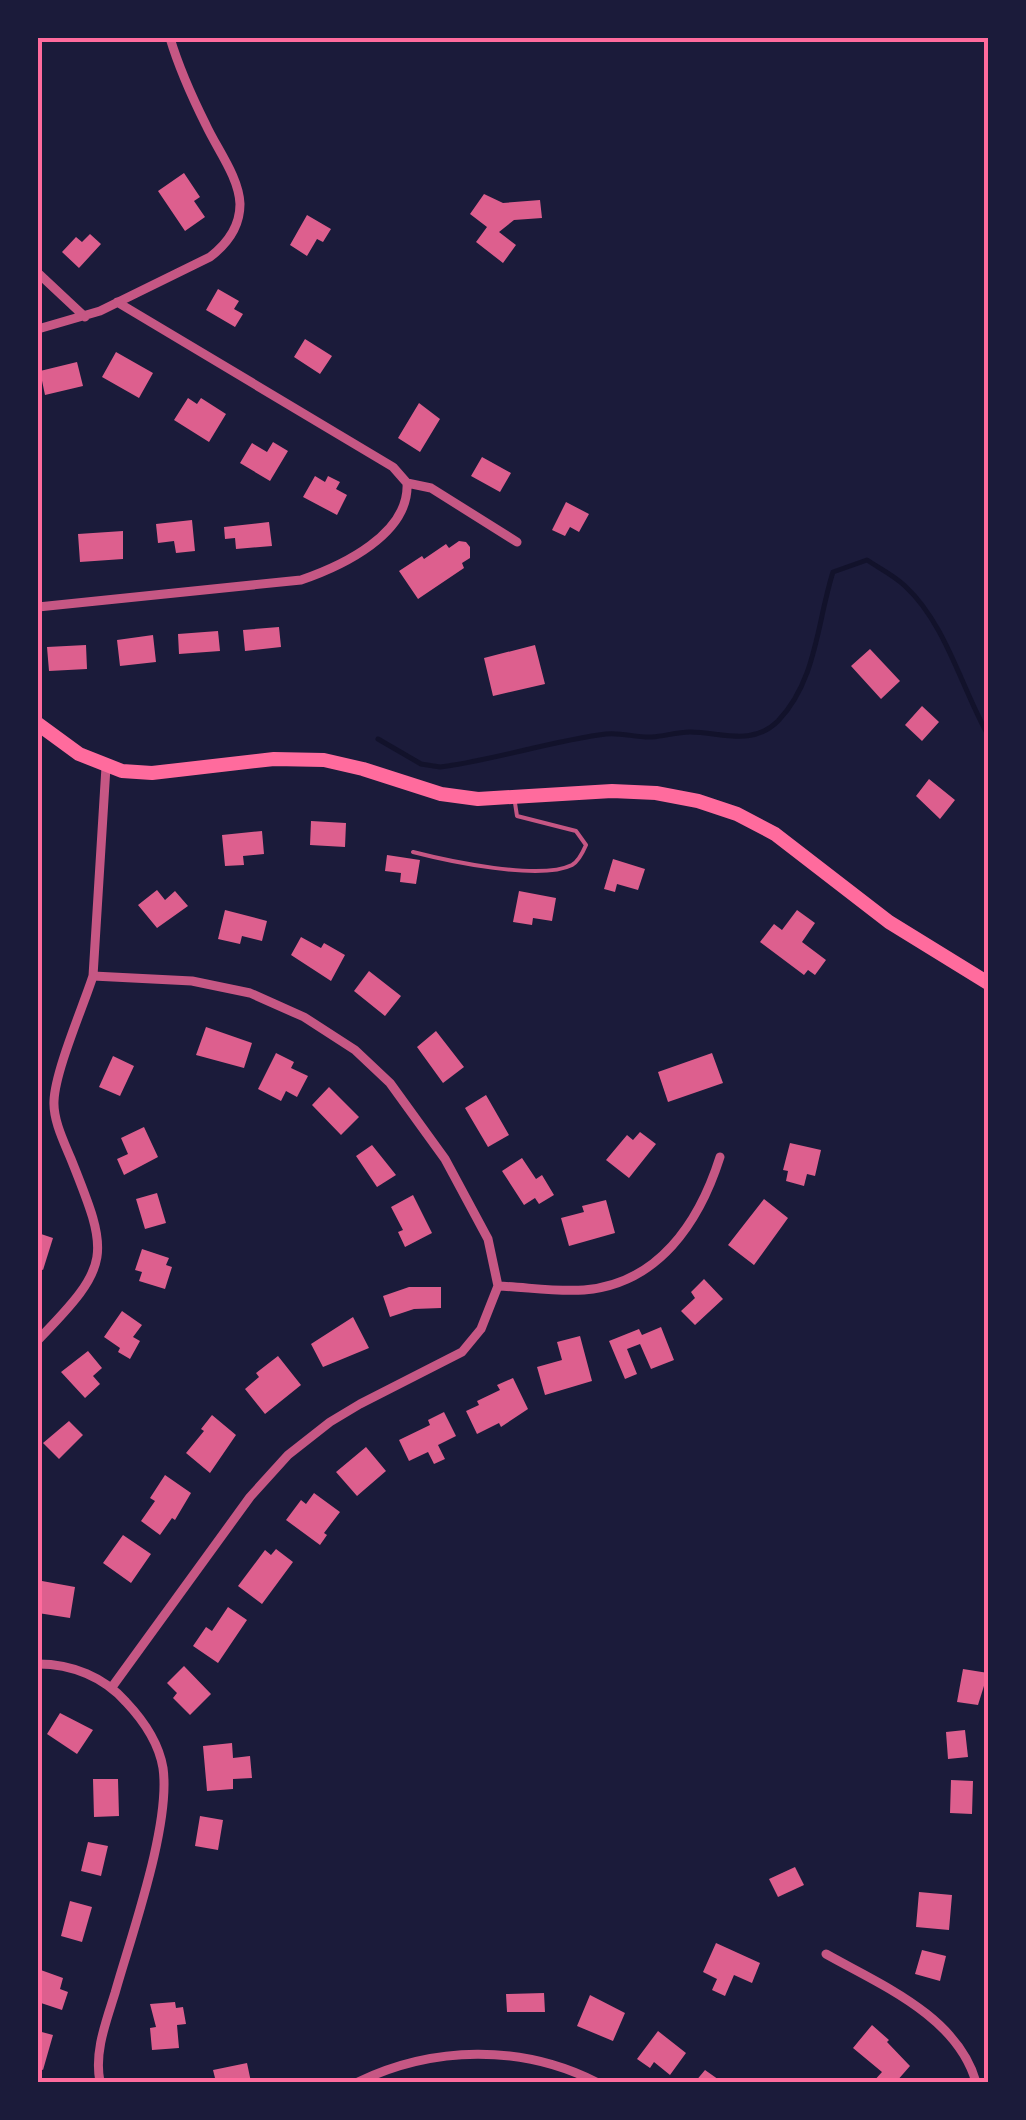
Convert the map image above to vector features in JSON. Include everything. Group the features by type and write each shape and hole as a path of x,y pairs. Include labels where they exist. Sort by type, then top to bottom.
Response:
{"main road":[{"path":"38,724 106,768 152,773 274,759 324,760 363,768 441,794 478,800 635,792 676,796 736,814 775,834 910,937 988,983"}],"street":[{"path":"38,329 85,317 118,302 219,250 231,236 239,217 236,186 191,94 170,38"},
{"path":"38,273 85,317"},
{"path":"118,302 393,468 407,483 431,488 517,542"},
{"path":"38,607 301,580 324,571 388,531 403,512 407,483"},
{"path":"38,1340 84,1291 98,1256 94,1215 57,1120 54,1100 93,976 106,768"},
{"path":"93,976 192,981 250,993 304,1016 355,1050 390,1084 445,1159 488,1239 498,1286 481,1328 462,1352 360,1404 288,1455 240,1511 112,1687"},
{"path":"498,1286 584,1290 607,1287 650,1267 680,1238 693,1218 720,1157"},
{"path":"38,1664 79,1671 112,1687 138,1718 156,1746 163,1766 158,1835 104,2027 97,2066 100,2082"},
{"path":"826,1954 912,2003 947,2033 976,2082"},
{"path":"358,2082 425,2058 476,2054 519,2056 596,2082"},
{"path":"567,2082 572,2071"}],"lane":[{"path":"413,852 463,865 507,870 572,864 586,845 582,835 517,816 514,798"}],"building":[{"path":"184,173 200,197 194,201 205,217 185,231 158,191"},
{"path":"484,194 503,203 540,200 542,218 514,220 499,232 516,245 503,263 476,242 487,227 470,214"},
{"path":"307,215 331,229 323,242 317,239 307,256 290,245"},
{"path":"90,234 101,244 79,268 62,252 76,237 82,242"},
{"path":"218,289 239,301 234,309 243,314 235,327 206,310"},
{"path":"305,339 332,356 320,374 294,357"},
{"path":"116,352 153,373 139,398 102,377"},
{"path":"77,362 83,386 45,395 40,371"},
{"path":"188,398 197,404 201,398 226,414 209,442 174,420"},
{"path":"419,403 440,419 420,452 398,438"},
{"path":"273,442 288,451 270,481 240,463 252,443 267,452"},
{"path":"482,457 511,473 500,492 471,476"},
{"path":"315,476 325,482 328,476 340,482 336,489 347,495 337,515 303,497"},
{"path":"566,502 589,514 579,532 570,527 565,536 552,530"},
{"path":"192,520 195,551 176,553 174,541 158,543 156,524"},
{"path":"269,522 272,546 236,549 235,538 225,539 224,527"},
{"path":"123,531 123,559 80,562 78,534"},
{"path":"459,541 470,547 470,558 462,563 464,568 418,599 399,571 446,544 449,548"},
{"path":"279,627 281,647 245,651 243,630"},
{"path":"218,631 220,651 179,654 178,634"},
{"path":"153,635 156,662 120,666 117,640"},
{"path":"86,645 87,669 49,671 47,647"},
{"path":"535,645 545,684 493,696 484,658"},
{"path":"870,649 900,681 881,699 851,666"},
{"path":"922,706 939,722 922,741 905,725"},
{"path":"929,779 955,800 940,819 916,796"},
{"path":"311,821 346,823 345,847 310,845"},
{"path":"262,831 264,854 243,856 244,865 225,866 222,835"},
{"path":"387,855 420,860 416,884 400,882 401,873 385,871"},
{"path":"613,859 645,869 638,890 617,884 615,892 604,889"},
{"path":"157,890 165,900 175,891 188,906 157,928 138,905"},
{"path":"519,891 556,898 552,921 533,918 532,925 513,922"},
{"path":"225,910 267,921 262,941 242,936 240,944 218,939"},
{"path":"797,910 815,923 802,942 826,960 815,975 808,970 804,975 760,942 774,924 782,930"},
{"path":"301,937 321,948 324,943 345,955 331,981 291,955"},
{"path":"369,971 401,996 385,1016 354,991"},
{"path":"206,1027 252,1043 244,1068 196,1055"},
{"path":"436,1031 464,1067 443,1083 417,1047"},
{"path":"276,1053 294,1062 291,1068 308,1076 297,1097 286,1091 281,1101 258,1089"},
{"path":"712,1053 723,1083 668,1102 658,1072"},
{"path":"113,1056 134,1066 120,1096 99,1087"},
{"path":"329,1087 359,1117 341,1135 312,1105"},
{"path":"486,1095 509,1135 488,1147 465,1108"},
{"path":"144,1127 158,1157 124,1175 117,1159 128,1154 121,1138"},
{"path":"640,1132 656,1144 629,1178 606,1160 627,1135 633,1140"},
{"path":"790,1143 821,1150 815,1176 807,1174 804,1186 786,1181 788,1171 783,1170"},
{"path":"372,1145 396,1175 377,1187 356,1156"},
{"path":"522,1158 536,1179 542,1175 554,1195 539,1204 535,1198 524,1205 502,1171"},
{"path":"157,1193 166,1223 145,1229 136,1199"},
{"path":"413,1195 432,1233 405,1247 398,1232 403,1230 391,1207"},
{"path":"764,1199 788,1218 754,1265 728,1245"},
{"path":"606,1200 615,1233 569,1246 561,1218 584,1212 582,1206"},
{"path":"38,1233 53,1238 43,1270 38,1268"},
{"path":"142,1249 169,1258 166,1265 172,1267 165,1289 139,1281 142,1272 135,1270"},
{"path":"704,1279 723,1299 695,1325 681,1311 695,1298 691,1292"},
{"path":"409,1287 441,1287 441,1308 414,1309 390,1317 383,1296"},
{"path":"122,1311 142,1325 133,1337 140,1341 130,1359 104,1337"},
{"path":"353,1317 369,1348 323,1367 311,1344"},
{"path":"661,1327 674,1360 651,1369 640,1344 627,1349 637,1374 625,1379 609,1341 639,1329 642,1335"},
{"path":"580,1336 592,1381 545,1395 537,1367 562,1360 557,1342"},
{"path":"88,1351 102,1368 93,1376 100,1384 85,1398 61,1372"},
{"path":"278,1356 301,1385 265,1414 245,1389 259,1377 256,1373"},
{"path":"513,1378 528,1409 501,1427 499,1423 477,1434 466,1411 500,1390 497,1385"},
{"path":"444,1412 456,1436 438,1445 445,1459 434,1464 428,1452 409,1461 399,1440 430,1425 428,1420"},
{"path":"212,1415 236,1435 210,1473 186,1453"},
{"path":"69,1421 83,1435 59,1459 43,1443"},
{"path":"366,1447 386,1471 357,1496 336,1472"},
{"path":"165,1475 191,1493 175,1520 172,1518 160,1535 141,1521 155,1501 150,1498"},
{"path":"314,1493 340,1512 320,1545 286,1520 301,1500 306,1504"},
{"path":"123,1535 151,1554 131,1583 103,1563"},
{"path":"276,1549 293,1562 262,1604 238,1586 265,1550 271,1555"},
{"path":"42,1581 75,1587 70,1618 38,1613"},
{"path":"228,1607 247,1620 218,1663 193,1646 206,1627 212,1631"},
{"path":"184,1666 211,1694 190,1715 173,1698 177,1693 167,1683"},
{"path":"963,1669 988,1673 978,1705 957,1702"},
{"path":"60,1713 93,1730 77,1754 47,1734"},
{"path":"965,1730 968,1757 948,1759 946,1732"},
{"path":"232,1743 233,1758 250,1756 252,1778 233,1779 233,1789 207,1791 203,1746"},
{"path":"93,1779 118,1779 119,1816 94,1817"},
{"path":"951,1780 973,1781 972,1814 950,1813"},
{"path":"200,1816 223,1820 218,1850 195,1846"},
{"path":"88,1842 108,1846 101,1876 81,1871"},
{"path":"795,1867 804,1885 778,1897 769,1879"},
{"path":"919,1892 952,1895 949,1930 916,1927"},
{"path":"70,1901 92,1907 82,1942 61,1936"},
{"path":"716,1943 760,1963 752,1983 734,1975 725,1996 712,1990 717,1979 703,1972"},
{"path":"922,1950 946,1956 940,1981 915,1974"},
{"path":"38,1969 63,1978 60,1989 68,1992 62,2010 38,2002"},
{"path":"544,1993 545,2012 507,2012 506,1994"},
{"path":"590,1995 625,2013 613,2041 577,2026"},
{"path":"175,2002 176,2008 183,2007 186,2024 177,2025 179,2048 152,2050 150,2028 156,2027 150,2004"},
{"path":"872,2025 910,2066 896,2082 873,2082 882,2072 853,2048"},
{"path":"38,2031 53,2035 43,2070 38,2068"},
{"path":"658,2031 686,2053 670,2075 654,2062 650,2068 637,2059"},
{"path":"247,2063 251,2082 216,2082 213,2070"},
{"path":"705,2070 722,2082 695,2082"}],"waterway":[{"path":"378,739 421,764 440,767 606,734 758,734 778,721 801,687 833,572 867,560 901,582 919,601 952,657 988,735"}]}
